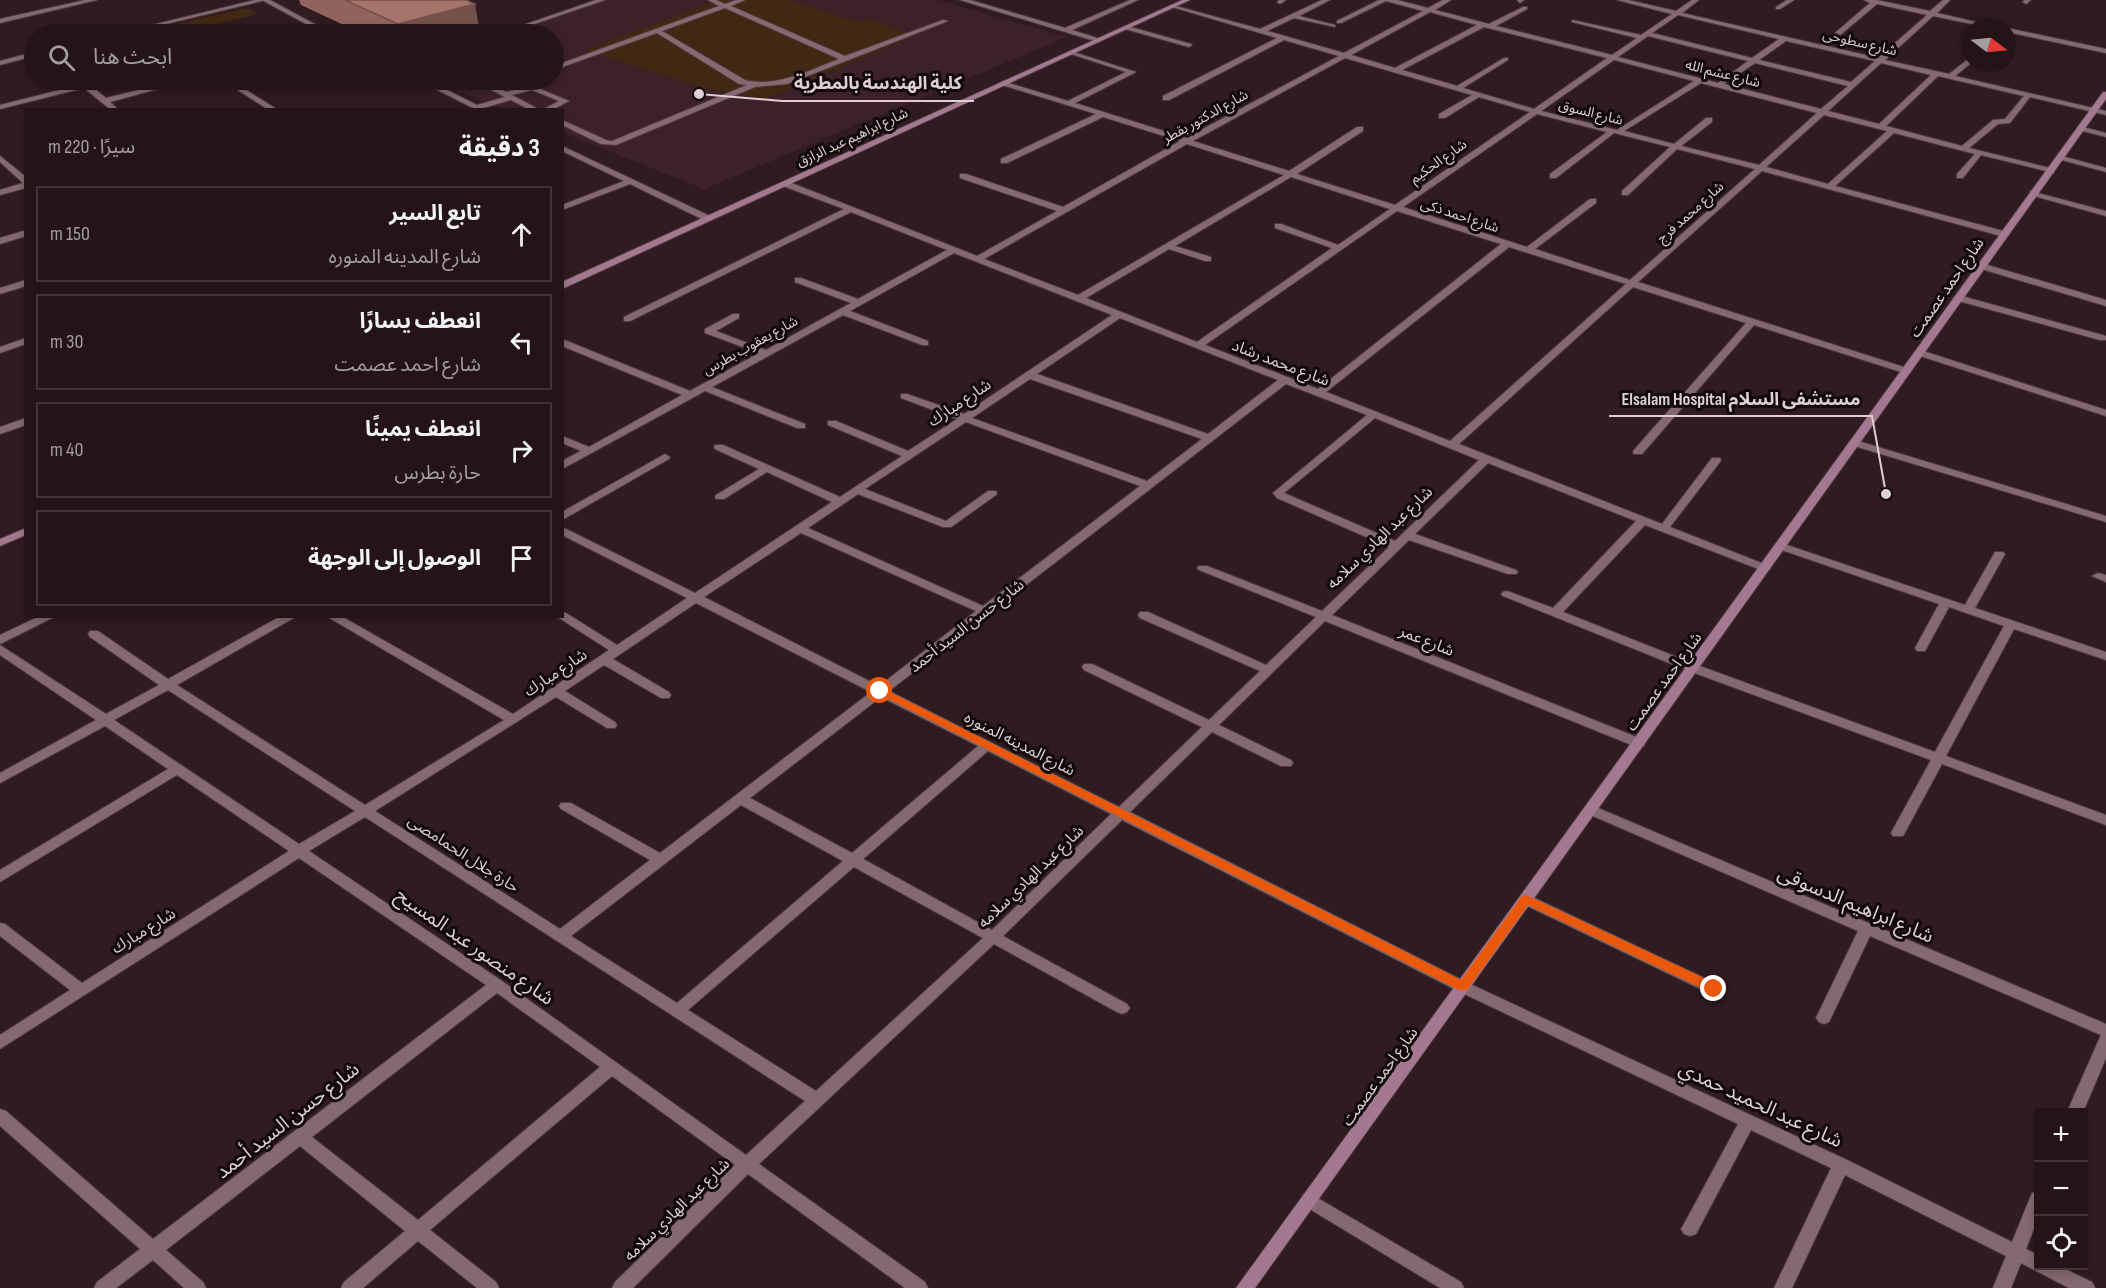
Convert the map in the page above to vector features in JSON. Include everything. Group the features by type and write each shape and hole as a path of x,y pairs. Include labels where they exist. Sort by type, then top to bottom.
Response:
{"main road":[{"name":"شارع ابراهيم عبد الرازق","path":"564,285 1187,0"},
{"name":"شارع احمد عصمت","path":"1245,1288 2033,193 2082,128 2100,112 2106,94"},
{"path":"0,543 24,532"}],"street":[{"path":"0,21 94,0"},
{"path":"161,24 264,0 309,24"},
{"path":"530,24 602,0"},
{"path":"711,0 845,59"},
{"path":"564,64 742,0"},
{"path":"963,0 1098,40"},
{"path":"1261,31 1327,0"},
{"path":"1293,16 1336,24 1387,0"},
{"name":"شارع عشم الله","path":"1387,0 2051,171"},
{"name":"شارع الدكتور بقطر","path":"977,259 1185,142 1448,0"},
{"name":"شارع سطوحى","path":"1620,0 2100,112"},
{"name":"شارع الحكيم","path":"1197,346 1696,0"},
{"path":"1778,8 1791,0"},
{"name":"شارع محمد فرج","path":"1452,445 1947,0"},
{"path":"1066,30 1130,1"},
{"path":"1823,46 1871,1 1962,20"},
{"name":"شارع السوق","path":"1174,6 1534,111 1761,168 2004,234"},
{"path":"1395,71 1525,8"},
{"path":"564,123 604,142 613,143 754,85 784,82 945,21"},
{"path":"1574,21 1753,60 1854,85"},
{"path":"1126,28 1189,45"},
{"path":"656,30 742,82 754,85"},
{"path":"2016,32 2106,51"},
{"path":"1166,98 1283,38"},
{"path":"1719,84 1785,38"},
{"path":"1067,104 1132,72 1071,53"},
{"path":"0,63 24,57"},
{"path":"1456,89 1506,59"},
{"path":"1950,76 1962,66"},
{"path":"1881,126 1937,73"},
{"path":"1553,176 1616,132 1701,80"},
{"name":"شارع احمد ذكى","path":"1005,84 1907,371"},
{"path":"0,107 66,90"},
{"path":"91,90 114,108"},
{"path":"104,100 146,90"},
{"path":"242,90 272,108"},
{"path":"443,90 480,108"},
{"path":"497,90 533,108"},
{"path":"484,108 527,90"},
{"path":"538,90 565,101 549,108"},
{"path":"1442,116 1476,94"},
{"path":"1964,148 1996,122 2007,121 2029,94"},
{"path":"1005,161 1101,115"},
{"path":"1625,193 1675,147 1709,120"},
{"path":"2082,128 2106,135"},
{"path":"1078,299 1289,175 1360,129"},
{"path":"1829,187 1893,130"},
{"path":"564,149 709,219"},
{"path":"1960,176 1980,152"},
{"path":"564,161 579,156"},
{"path":"2061,157 2106,170"},
{"path":"0,158 24,182"},
{"path":"963,176 1065,211"},
{"path":"564,207 631,181"},
{"name":"شارع محمد رشاد","path":"786,184 1765,568"},
{"path":"0,193 24,185"},
{"path":"2033,193 2106,214"},
{"path":"1527,250 1593,201"},
{"path":"627,319 851,209"},
{"path":"1278,226 1339,248"},
{"path":"0,241 24,234"},
{"path":"1319,393 1508,244"},
{"path":"1168,246 1208,259"},
{"name":"شارع يعقوب بطرس","path":"564,465 953,250"},
{"path":"1981,266 2106,303"},
{"path":"798,280 858,302"},
{"path":"0,291 24,284"},
{"path":"1958,298 2103,338"},
{"path":"842,311 925,344"},
{"name":"شارع مبارك","path":"0,1043 299,851 513,720 1119,315"},
{"path":"736,316 708,331 766,353"},
{"path":"1638,452 1752,322"},
{"path":"0,350 24,342"},
{"path":"564,343 690,395"},
{"path":"1920,353 2106,413"},
{"path":"1029,375 1210,438"},
{"name":"شارع حسن السيد أحمد","path":"561,936 1285,380"},
{"path":"704,387 801,426"},
{"path":"904,396 1148,486"},
{"path":"1373,415 1278,493 1402,540 1512,572"},
{"path":"0,431 24,422"},
{"path":"832,423 909,455"},
{"path":"564,440 590,451"},
{"path":"1855,443 2106,519"},
{"path":"720,447 840,501"},
{"path":"564,516 665,457"},
{"name":"شارع عبد الهادي سلامه","path":"621,1288 746,1165 994,936 1486,459"},
{"path":"1663,529 1716,460"},
{"path":"720,498 767,468"},
{"path":"857,490 947,525 992,493"},
{"path":"1555,613 1643,521"},
{"path":"800,528 985,610"},
{"name":"شارع المدينه المنوره","path":"564,531 1463,987"},
{"path":"1780,546 2106,656"},
{"path":"1968,610 1999,555"},
{"name":"شارع عمر","path":"1203,568 1639,743"},
{"path":"1507,594 1693,668 2106,820"},
{"path":"1921,648 1946,602"},
{"path":"1144,615 1268,670"},
{"path":"564,617 617,650"},
{"path":"0,640 46,618"},
{"path":"0,779 287,618"},
{"path":"335,618 513,720"},
{"path":"1898,833 2011,624"},
{"name":"حارة جلال الحمامصى","path":"94,634 365,811 817,1100"},
{"name":"شارع منصور عبد المسيح","path":"0,649 497,986 919,1288"},
{"path":"604,659 665,695"},
{"path":"1088,667 1286,763"},
{"path":"556,692 611,725"},
{"path":"677,1011 987,745"},
{"path":"0,877 176,770"},
{"path":"740,798 1122,1008"},
{"path":"566,806 660,860"},
{"name":"شارع ابراهيم الدسوقى","path":"1591,810 1866,930 2106,1031"},
{"path":"1526,899 1714,989"},
{"path":"0,928 80,990"},
{"path":"1824,1018 1866,930"},
{"name":"شارع حسن السيد أحمد","path":"103,1288 497,986"},
{"name":"شارع عبد الحميد حمدي","path":"1463,987 1841,1165 2034,1261"},
{"path":"2077,1108 2106,1040"},
{"path":"350,1288 611,1067"},
{"path":"0,1116 197,1288"},
{"path":"1690,1229 1748,1121"},
{"path":"300,1137 490,1288"},
{"path":"1783,1288 1841,1165"},
{"path":"1309,1200 1455,1288"},
{"path":"2002,1288 2034,1208"},
{"path":"2051,1270 2086,1288"}],"shaded area":[{"path":"604,0 938,0 1067,37 704,189 564,133 564,108 501,108 455,90 564,90 564,24 528,24"},
{"path":"719,0 789,0 856,22 872,20 914,36 765,99 704,88 585,50"},
{"path":"247,8 257,14 218,24 176,24"}],"building":[{"path":"345,0 466,0 475,4 398,24"}],"place":[{"name":"كلية الهندسة بالمطرية","path":"699,94"},
{"name":"Elsalam Hospital مستشفى السلام","path":"1886,494"}],"route":[{"path":"880,691 1463,987 1526,899 1714,989"}]}
